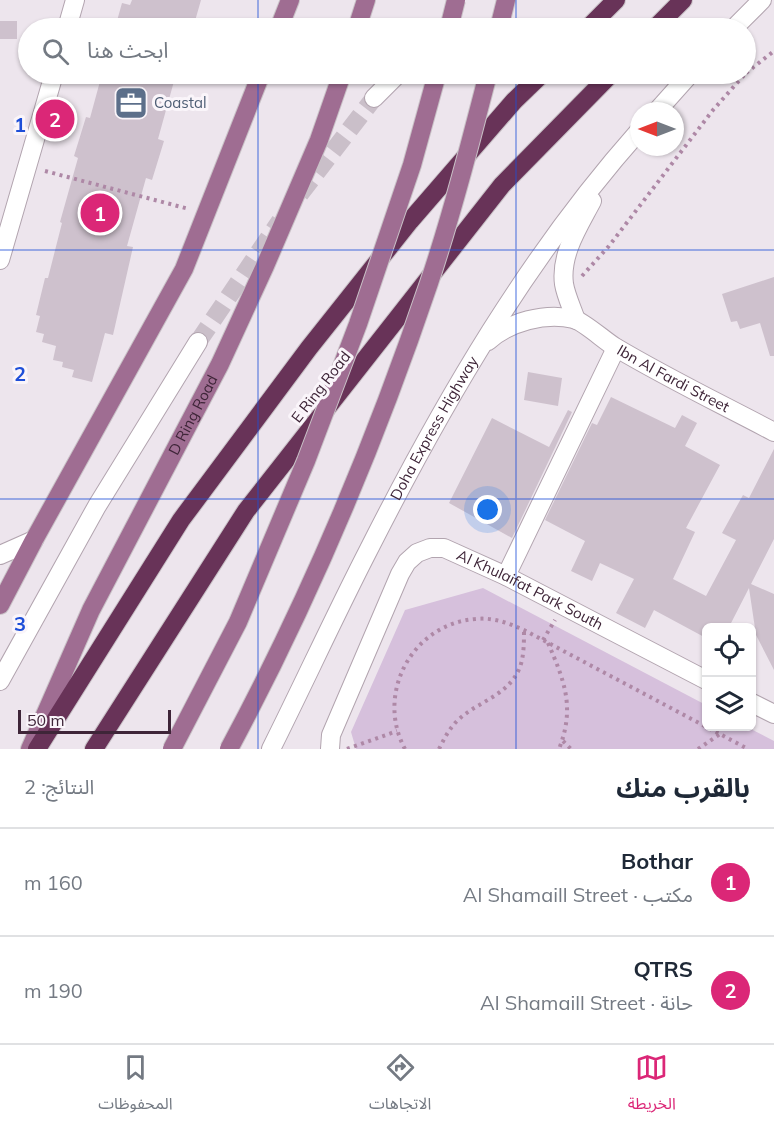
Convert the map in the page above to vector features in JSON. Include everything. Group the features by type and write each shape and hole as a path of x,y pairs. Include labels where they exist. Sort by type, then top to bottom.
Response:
{"highway":[{"path":"598,18 616,0"},
{"path":"665,18 683,0"},
{"path":"38,749 181,520 301,358 410,220 514,101 532,84"},
{"name":"E Ring Road","path":"94,749 246,512 502,185 601,84"}],"main road":[{"path":"283,18 291,0"},
{"path":"360,18 366,0"},
{"path":"452,18 456,0"},
{"path":"502,18 506,0"},
{"path":"0,605 184,268 257,84"},
{"name":"D Ring Road","path":"30,749 91,610 220,364 319,140 339,84"},
{"path":"172,749 238,622 306,461 358,324 412,165 434,84"},
{"path":"229,749 306,595 347,501 391,388 429,282 485,84"}],"street":[{"path":"70,18 75,0"},
{"path":"450,18 468,0"},
{"path":"744,18 762,0"},
{"path":"0,260 51,84"},
{"path":"374,98 388,84"},
{"path":"665,102 681,84"},
{"name":"Doha Express Highway","path":"271,749 369,549 478,350 558,231 630,141"},
{"path":"478,350 507,328 523,322 559,317 576,320 564,286 563,269 570,244 610,164"},
{"name":"Ibn Al Fardi Street","path":"576,320 616,348 774,432"},
{"path":"0,681 96,507 198,342"},
{"path":"506,576 616,348"},
{"path":"0,555 34,540"},
{"name":"Al Khulaifat Park South","path":"330,749 331,735 407,562 417,553 430,548 444,548 506,576 702,678"},
{"path":"756,705 774,714"}],"path":[{"path":"756,65 774,51"},
{"path":"564,286 581,278 589,270 735,84"},
{"path":"27,166 206,213"},
{"path":"405,749 397,731 394,703 396,688 406,662 424,640 449,625 476,618 504,622 524,630 748,749"},
{"path":"439,749 457,721 498,696 515,676 520,666 524,630"},
{"path":"548,643 566,689 568,718 560,749"},
{"path":"346,749 397,731"},
{"path":"698,749 720,734"},
{"path":"562,741 571,749"}],"shaded area":[{"path":"483,588 702,703 702,731 755,731 774,741 774,749 356,749 351,732 405,610"}],"building":[{"path":"132,0 201,0 196,18 118,18 122,3 130,5"},
{"path":"0,21 17,21 17,39 0,39"},
{"path":"99,84 173,84 158,139 164,141 152,180 146,178 127,246 133,247 113,335 105,333 92,382 72,377 74,370 62,367 63,362 53,360 56,346 42,342 44,334 36,332 40,316 36,315 45,278 48,278 62,223 60,222 78,158 74,156 86,117 90,118"},
{"path":"774,277 774,356 770,356 760,323 740,329 737,321 731,322 722,294"},
{"path":"528,372 562,378 558,406 524,400"},
{"path":"611,397 675,428 682,415 697,423 685,446 720,465 686,528 695,532 673,579 706,596 736,540 722,533 743,495 749,498 774,449 774,539 751,584 774,594 774,670 756,635 749,588 731,623 702,623 702,636 654,610 645,628 616,613 634,579 600,563 592,581 571,571 585,541 545,520 592,423 597,425"},
{"path":"568,410 572,412 512,538 449,503 492,418 549,447"}],"tunnel":[{"path":"300,194 374,98"},
{"path":"198,342 280,221"}],"place":[{"name":"Coastal","path":"131,103"},
{"name":"QTRS","path":"55,119"},
{"name":"Bothar","path":"100,213"}]}
